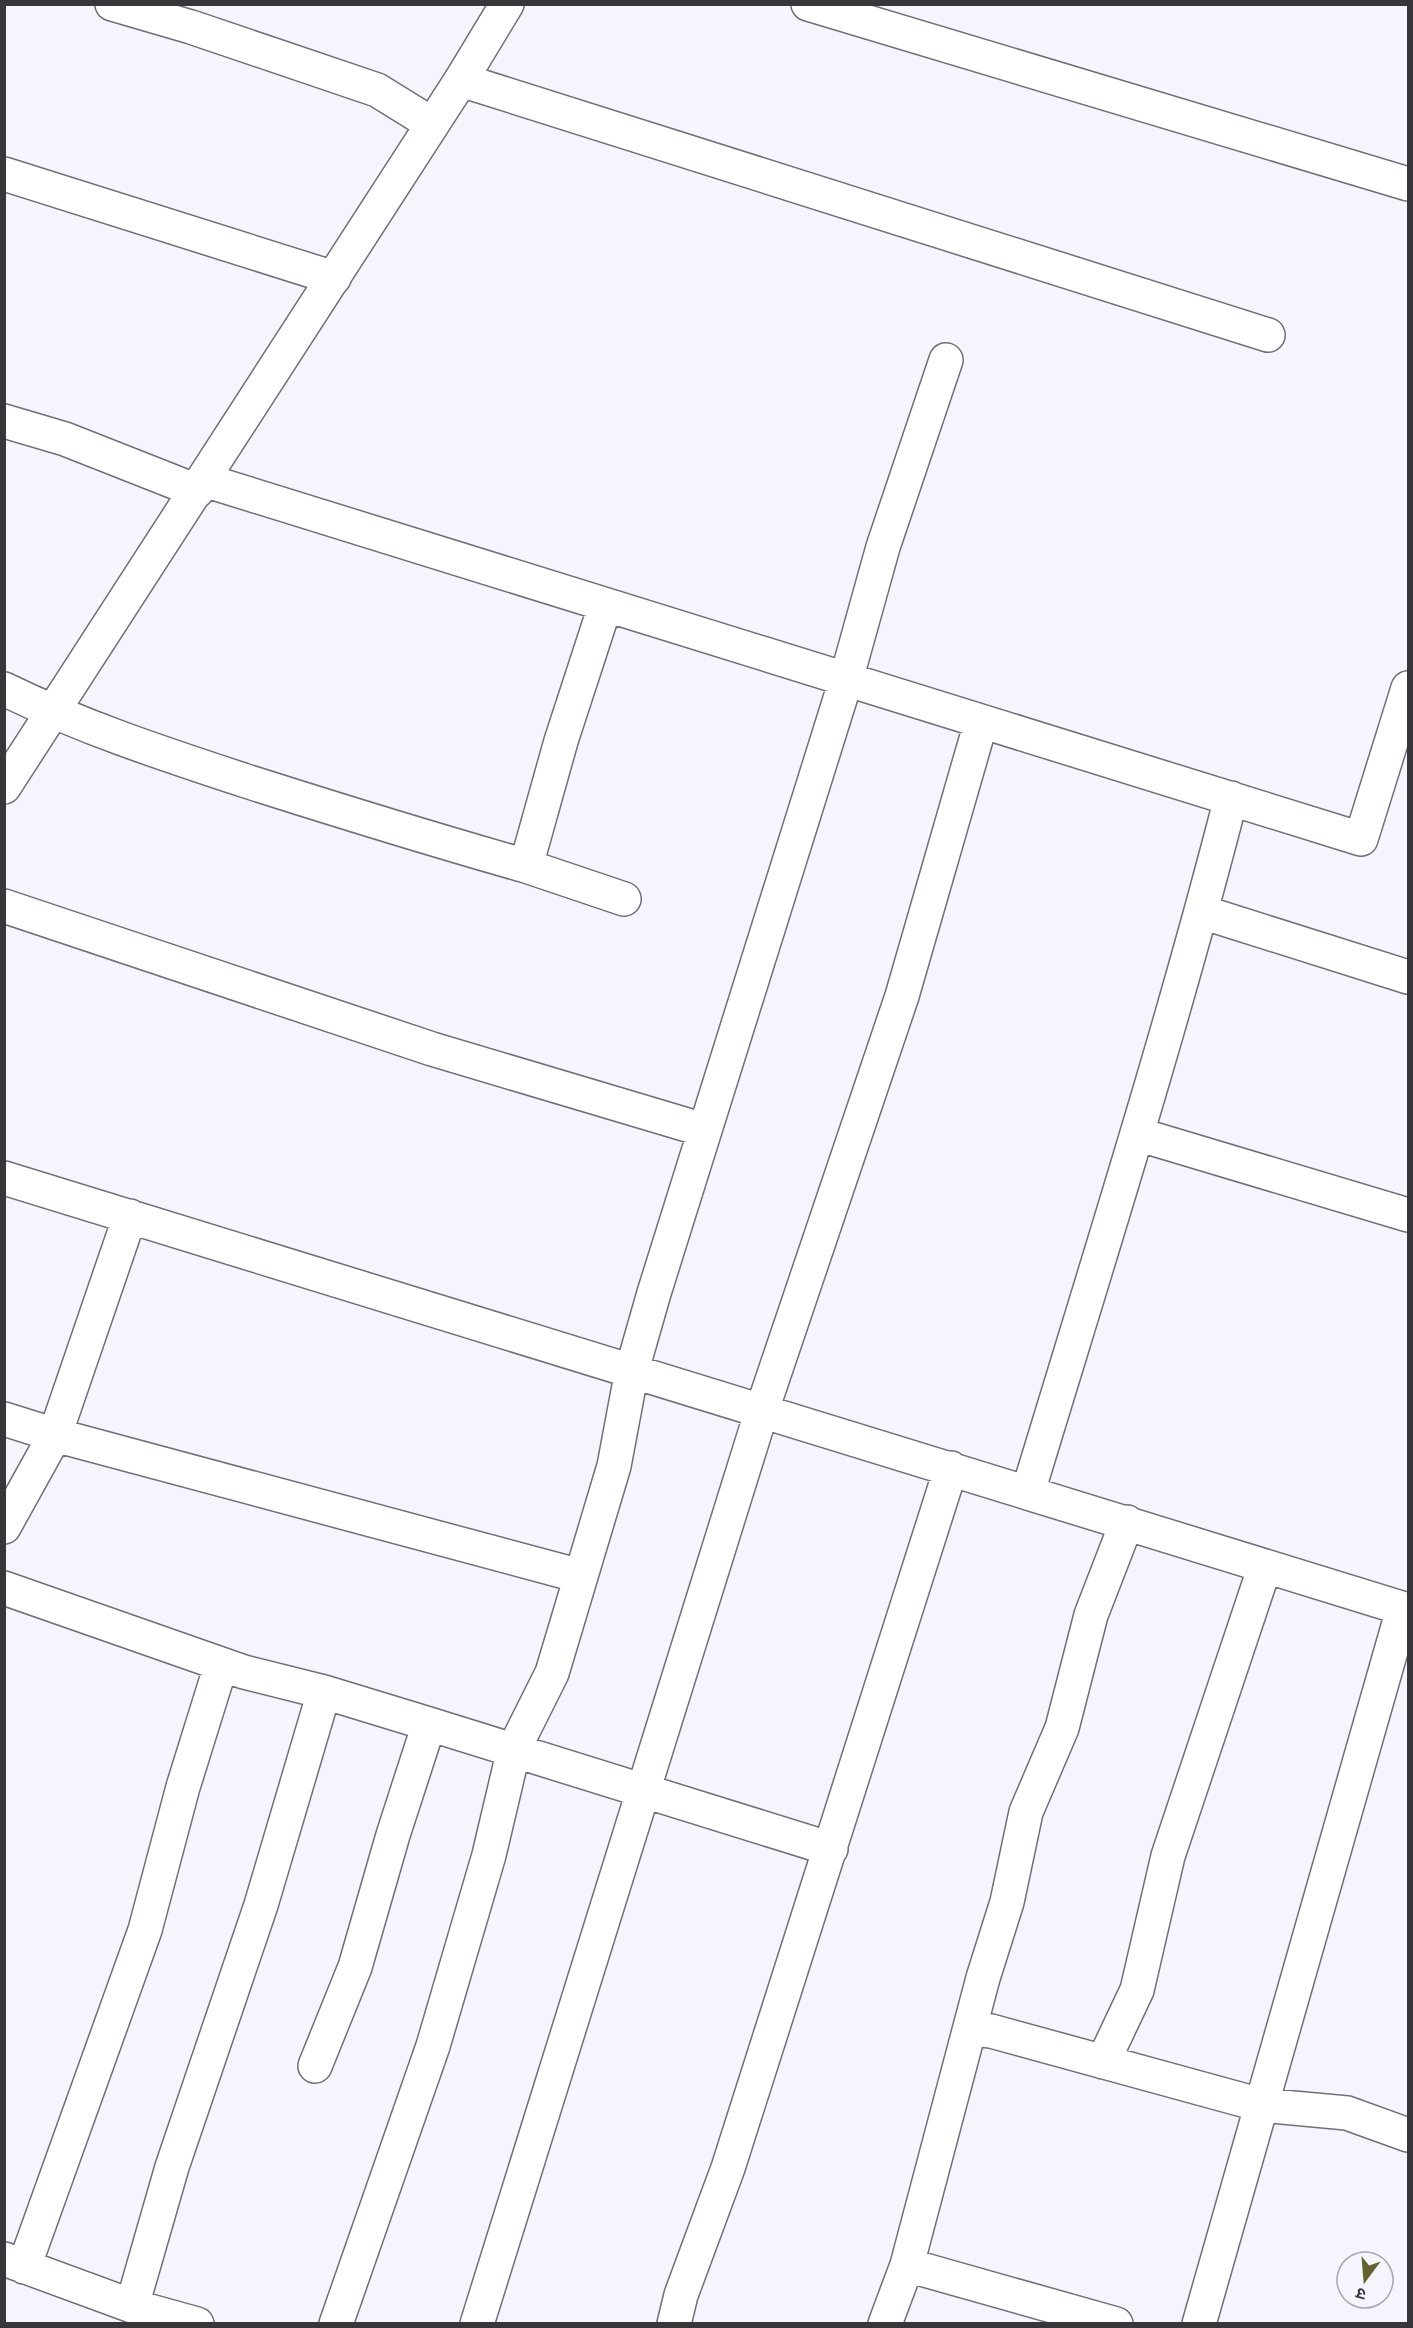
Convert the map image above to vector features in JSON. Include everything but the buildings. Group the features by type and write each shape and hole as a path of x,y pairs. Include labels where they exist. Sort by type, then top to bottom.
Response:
{"street":[{"path":"112,4 190,27 377,90 432,124"},
{"path":"4,787 334,278 507,4"},
{"path":"808,4 1408,184"},
{"path":"461,80 1268,335"},
{"path":"4,174 334,278"},
{"path":"336,2324 433,2046 489,1855 514,1749 552,1673 614,1467 632,1370 846,680 883,547 946,360"},
{"path":"4,421 65,439 200,485 605,606 1361,838 1408,688"},
{"path":"526,866 561,741 605,606"},
{"path":"4,689 52,713 138,746 393,829 526,866 624,899"},
{"path":"477,2324 762,1410 902,996 981,722"},
{"path":"1028,1492 1202,912 1231,798"},
{"path":"4,906 432,1049 705,1130"},
{"path":"1202,912 1408,977"},
{"path":"1137,1134 1408,1215"},
{"path":"4,1178 1406,1609 1199,2324"},
{"path":"4,1527 54,1435 130,1216"},
{"path":"4,1419 54,1435 580,1576"},
{"path":"674,2324 681,2295 728,2168 951,1468"},
{"path":"885,2324 907,2265 983,1978 1007,1902 1026,1812 1062,1728 1091,1615 1127,1522"},
{"path":"1103,2062 1137,1990 1168,1856 1265,1566"},
{"path":"4,1588 221,1665 324,1692 514,1749 831,1849"},
{"path":"197,2324 132,2306 14,2263 145,1930 183,1787 221,1665"},
{"path":"132,2306 172,2167 261,1905 324,1692"},
{"path":"315,2066 355,1967 393,1835 429,1724"},
{"path":"971,2029 991,2031 1261,2105 1347,2113 1408,2135"},
{"path":"907,2265 1116,2324"}]}
